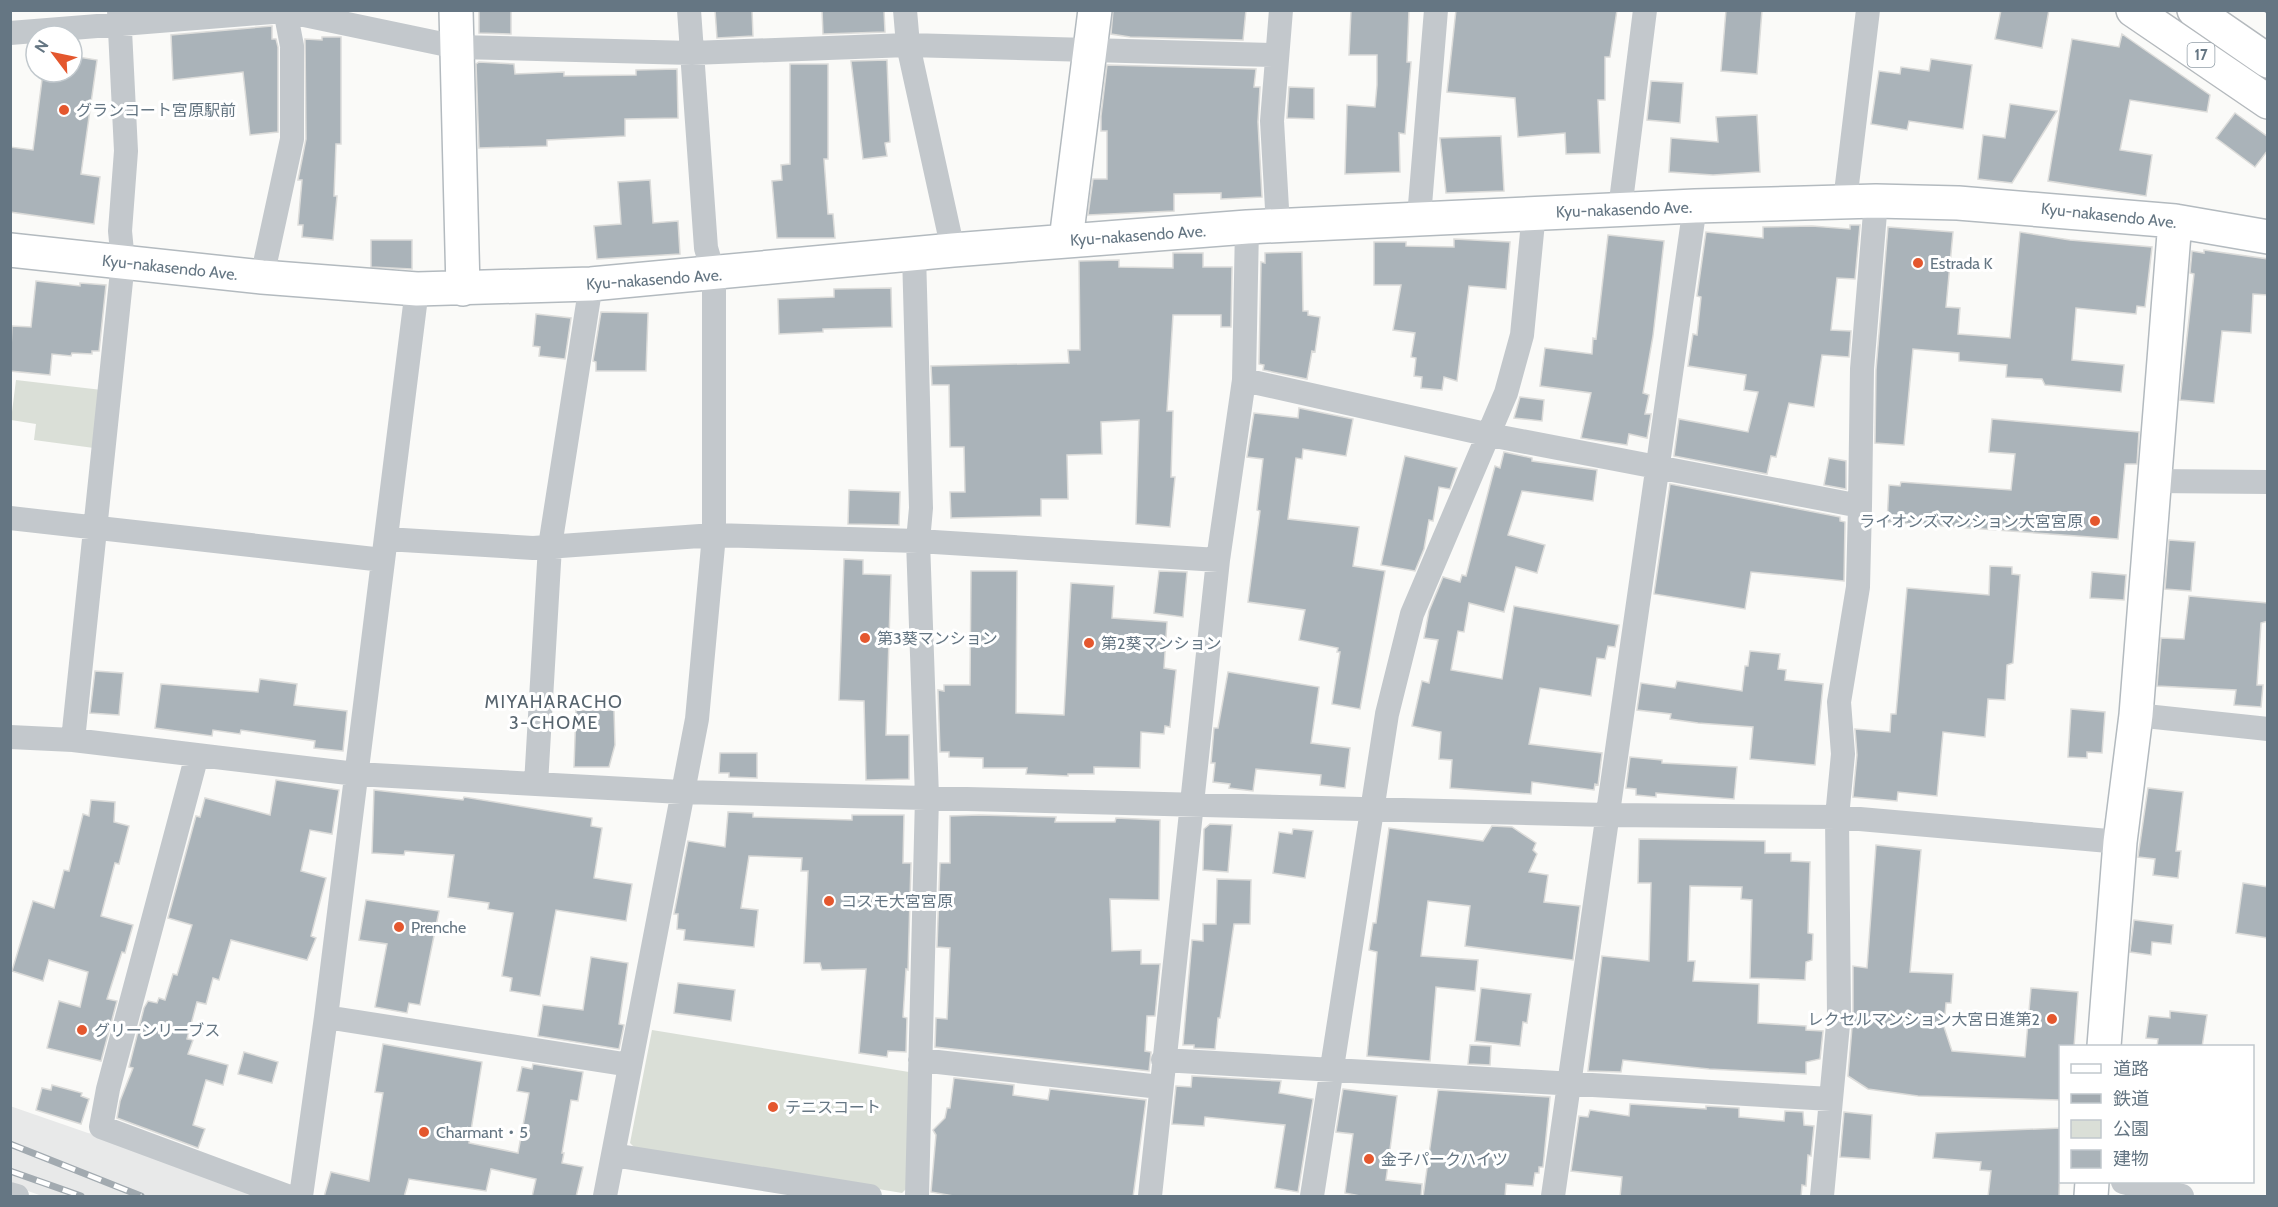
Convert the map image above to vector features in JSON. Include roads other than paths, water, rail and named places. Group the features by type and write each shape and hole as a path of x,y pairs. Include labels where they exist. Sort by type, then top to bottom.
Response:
{"main road":[{"path":"456,10 463,289"},
{"path":"1066,240 1095,10"},
{"name":"17","path":"2133,10 2268,102"},
{"name":"17","path":"2209,15 2268,61"},
{"name":"Kyu-nakasendo Ave.","path":"10,250 262,278 417,290 591,284 714,275 953,250 1262,226 1620,208 1860,201 2029,207 2175,221 2268,237"},
{"path":"2104,1045 2120,842 2136,714 2175,221"}],"street":[{"path":"604,1197 697,719 714,535 714,275 706,248 689,10"},
{"path":"905,10 908,45 953,250"},
{"path":"1150,1197 1218,560 1244,380 1262,226 1281,10"},
{"path":"1419,217 1436,10"},
{"path":"1620,208 1645,10"},
{"path":"1822,1197 1839,1014 1837,817 1843,754 1839,702 1858,587 1862,369 1860,201 1869,10"},
{"path":"262,278 292,139 292,46 285,11"},
{"path":"10,33 120,17 285,11 457,47 692,53 908,45 1276,55"},
{"path":"73,740 123,262 120,231 126,151 120,17"},
{"path":"1553,1197 1695,206"},
{"path":"1312,1197 1387,714 1412,614 1506,393 1522,335 1533,213"},
{"path":"914,254 921,508 918,541 927,797 917,1197"},
{"path":"536,784 550,546 591,284"},
{"path":"301,1197 326,1017 417,290"},
{"path":"1244,380 1490,435 1657,465 1860,506"},
{"path":"2153,481 2268,482"},
{"path":"10,518 385,550 533,548 714,535 918,541 1218,560"},
{"path":"2136,714 2268,729"},
{"path":"10,737 73,740 356,774 681,792 1607,815 1837,817 2120,842"},
{"path":"197,755 108,1089 101,1127 287,1197"},
{"path":"326,1017 630,1065"},
{"path":"920,1060 1160,1087"},
{"path":"1163,1060 1831,1099"},
{"path":"613,1155 870,1197"},
{"path":"2127,1183 2182,1197"},
{"path":"10,1194 17,1197"}],"tram line":[{"path":"2263,10 2268,14"}],"railway":[{"path":"10,1144 141,1196"},
{"path":"10,1171 81,1196"}],"place":[{"name":"グランコート宮原駅前","path":"64,110"},
{"name":"Estrada K","path":"1918,263"},
{"name":"ライオンズマンション大宮宮原","path":"2095,521"},
{"name":"第3葵マンション","path":"865,638"},
{"name":"第2葵マンション","path":"1089,643"},
{"name":"コスモ大宮宮原","path":"829,901"},
{"name":"Prenche","path":"399,927"},
{"name":"レクセルマンション大宮日進第2","path":"2052,1019"},
{"name":"グリーンリーブス","path":"82,1030"},
{"name":"テニスコート","path":"773,1107"},
{"name":"Charmant・5","path":"424,1132"},
{"name":"金子パークハイツ","path":"1369,1159"}],"district":[{"name":"MIYAHARACHO 3-CHOME","path":"554,712"}]}
